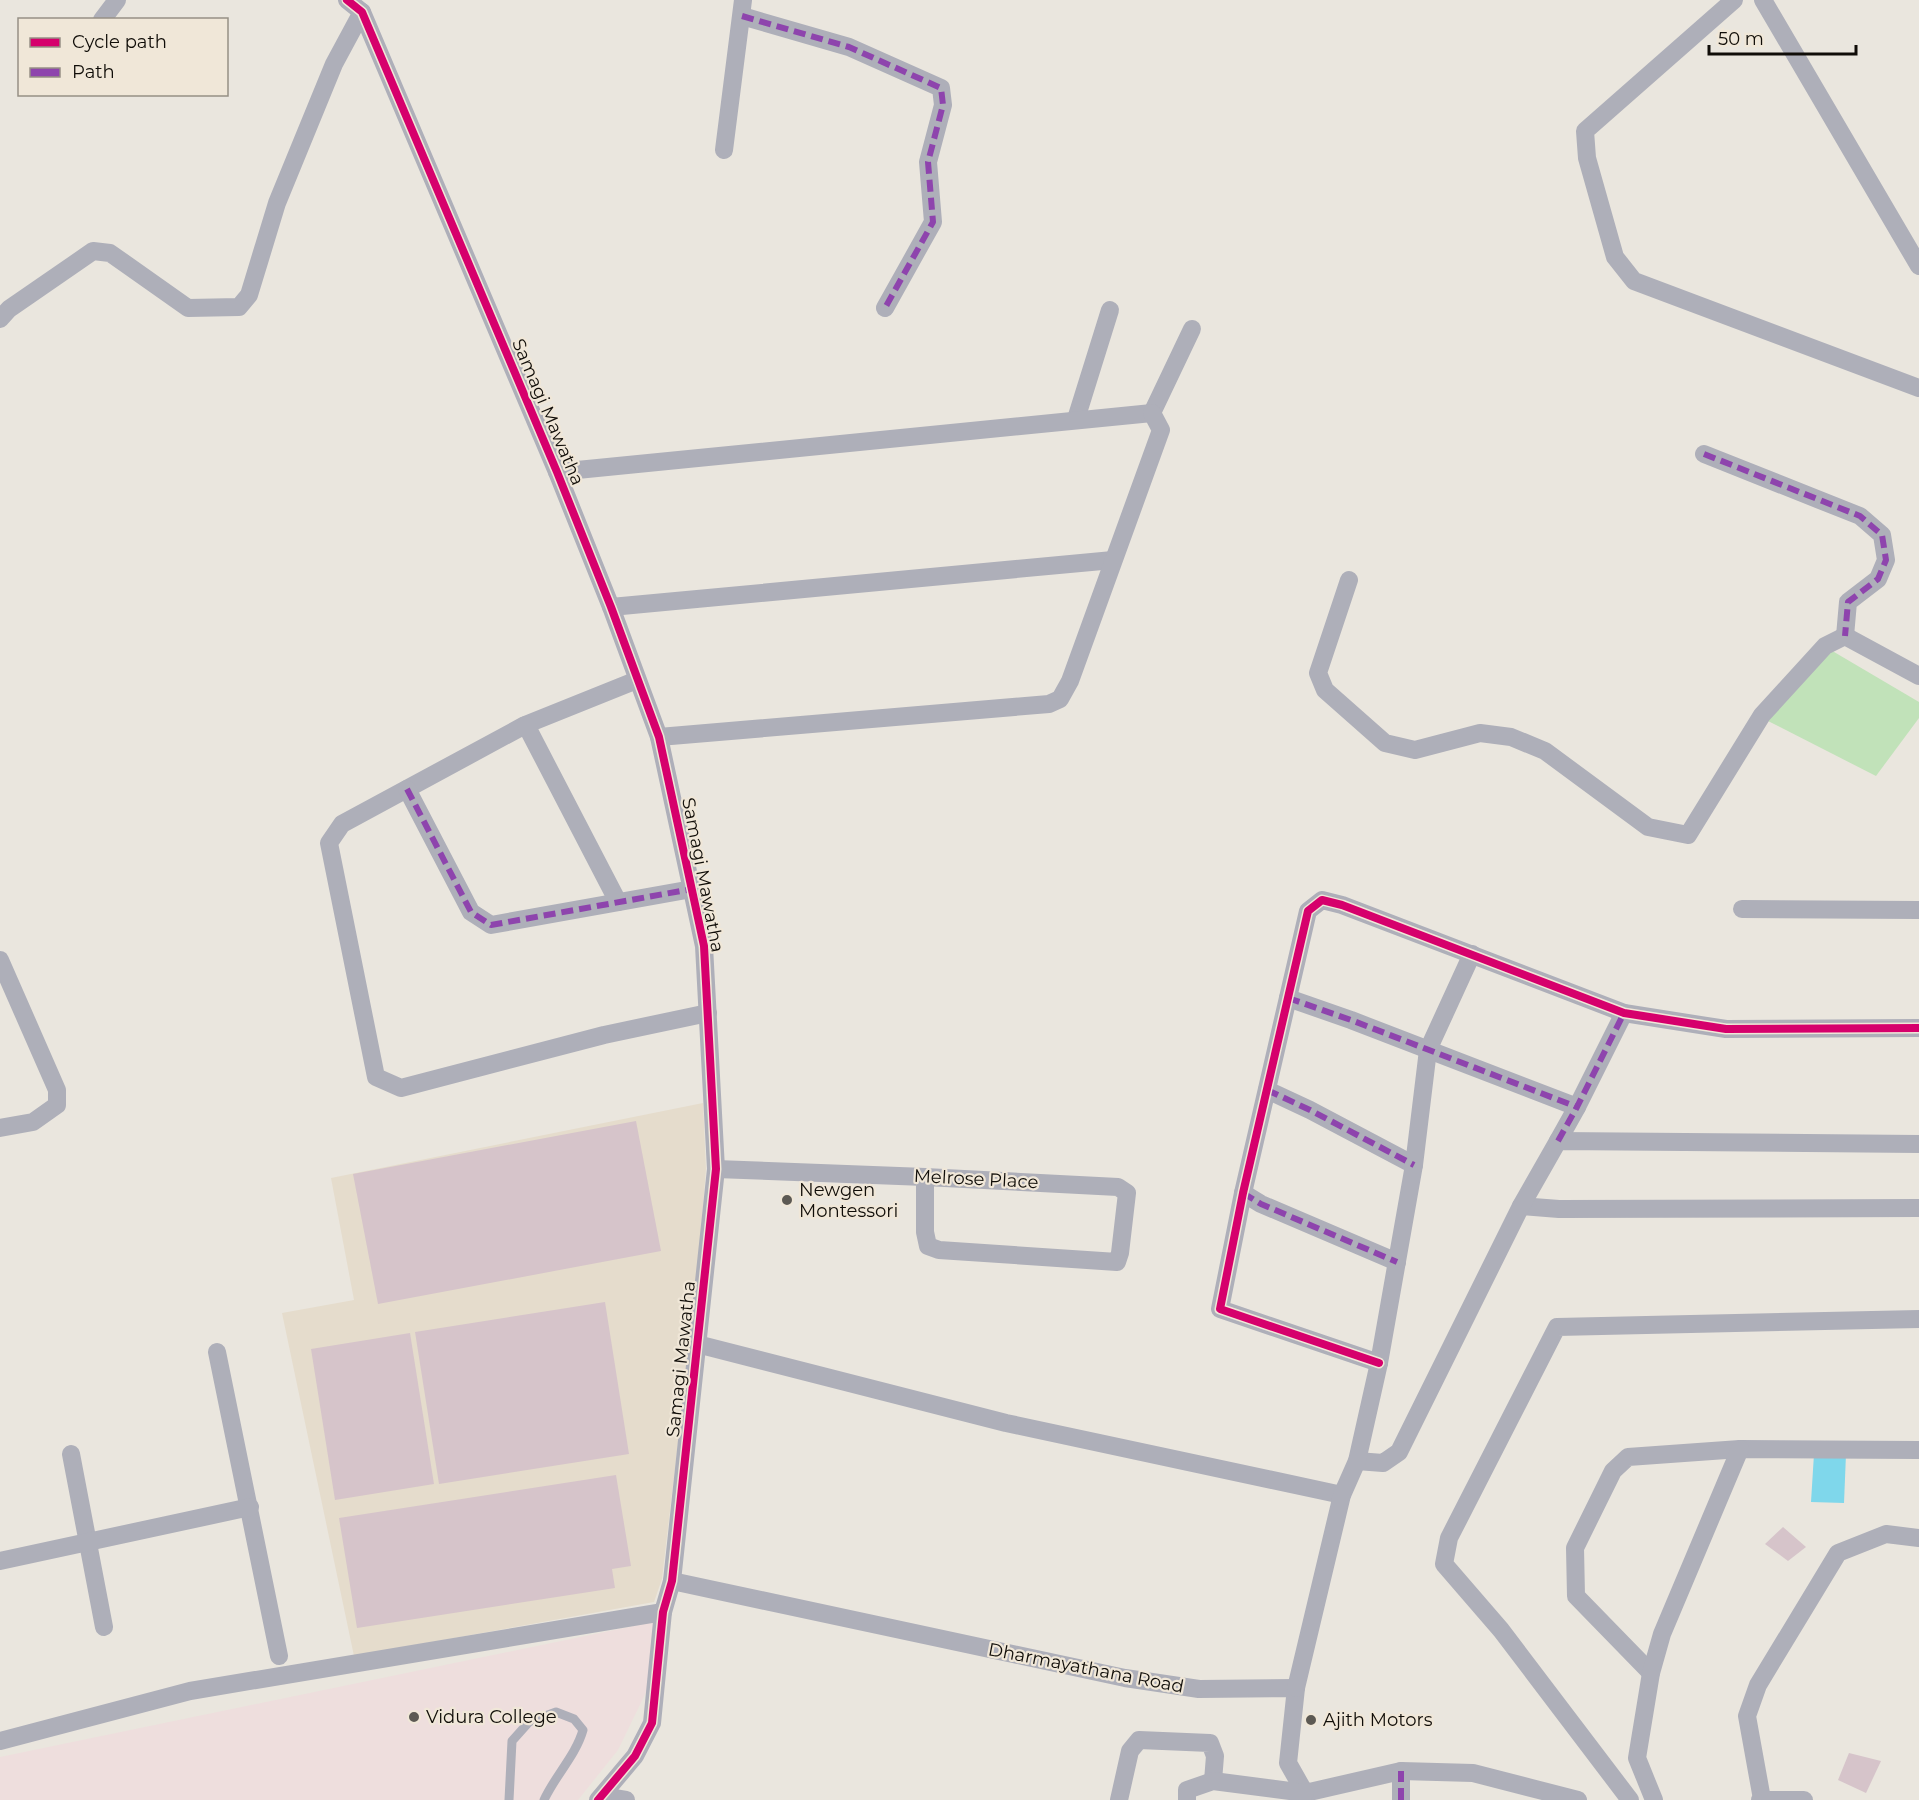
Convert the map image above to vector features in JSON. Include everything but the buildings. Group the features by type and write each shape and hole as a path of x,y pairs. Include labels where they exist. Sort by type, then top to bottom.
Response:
{"street":[{"path":"104,18 117,0"},
{"name":"Samagi Mawatha","path":"347,0 362,12 557,472 611,607 659,738 704,946 716,1169 672,1581 663,1612 652,1722 635,1756 600,1798"},
{"path":"1734,0 1585,130 1587,158 1615,257 1634,281 1919,388"},
{"path":"1763,0 1919,266"},
{"path":"724,150 742,8 849,47 941,88 943,105 928,162 933,222 885,308"},
{"path":"0,319 9,309 93,251 110,253 188,309 239,307 249,295 277,203 334,64 362,12"},
{"path":"1076,419 1110,310"},
{"path":"1152,413 1192,329"},
{"path":"557,472 1152,413"},
{"path":"659,738 1048,704 1060,699 1070,681 1161,430 1152,413"},
{"path":"1704,454 1860,516 1882,534 1886,560 1878,579 1848,602 1845,636"},
{"path":"611,607 1113,561"},
{"path":"1349,580 1318,673 1325,690 1385,743 1415,750 1480,733 1511,737 1545,751 1648,827 1688,835 1762,715 1825,646 1845,636"},
{"path":"1845,636 1919,676"},
{"path":"637,680 526,724 342,824 329,843 376,1077 401,1088 604,1035 708,1013"},
{"path":"526,724 618,902"},
{"path":"407,789 471,912 491,925 692,889"},
{"path":"1379,1363 1220,1309 1243,1193 1308,911 1322,900 1342,905 1624,1012 1726,1029 1919,1028"},
{"path":"1742,909 1919,910"},
{"path":"1305,1793 1288,1763 1296,1688 1342,1495 1357,1461 1379,1363 1414,1165 1428,1050 1472,954"},
{"path":"0,960 57,1090 57,1106 33,1122 0,1128"},
{"path":"1288,998 1577,1107"},
{"path":"1357,1461 1383,1463 1399,1452 1521,1206 1577,1107 1624,1012"},
{"path":"1267,1090 1414,1165"},
{"path":"1558,1141 1919,1144"},
{"name":"Melrose Place","path":"716,1169 925,1177 1118,1187 1127,1193 1117,1262 939,1250 928,1246 925,1232 925,1177"},
{"path":"1243,1193 1261,1204 1397,1262"},
{"path":"1521,1206 1559,1209 1919,1208"},
{"path":"1630,1800 1501,1630 1443,1564 1449,1538 1557,1327 1919,1319"},
{"path":"697,1344 1006,1423 1342,1495"},
{"path":"217,1352 279,1656"},
{"path":"1654,1800 1637,1758 1651,1673 1662,1634 1740,1449"},
{"path":"1651,1673 1576,1596 1575,1548 1613,1471 1628,1457 1740,1449 1919,1450"},
{"path":"71,1454 104,1627"},
{"path":"0,1561 250,1507"},
{"path":"1804,1800 1761,1800 1747,1716 1758,1684 1838,1553 1886,1534 1919,1538"},
{"name":"Dharmayathana Road","path":"672,1581 1125,1678 1199,1689 1296,1688"},
{"path":"0,1741 190,1691 663,1612"},
{"path":"1119,1800 1130,1751 1139,1740 1210,1743 1215,1756 1213,1781"},
{"path":"1401,1771 1401,1800"},
{"path":"1187,1800 1187,1790 1213,1781 1305,1793 1401,1771 1473,1773 1578,1800"},
{"path":"600,1798 626,1800"}],"lane":[{"path":"509,1800 512,1741 529,1722 556,1712 574,1719 583,1730 580,1742 543,1800"}],"shaded area":[{"path":"703,1103 706,1169 697,1280 662,1579 654,1602 354,1656 282,1313 354,1300 331,1178"},
{"name":"Vidura College","path":"653,1622 650,1684 618,1750 578,1800 0,1800 0,1757"}],"green space":[{"path":"1829,649 1919,702 1919,718 1876,776 1768,721"}],"water":[{"path":"1814,1454 1846,1454 1844,1503 1811,1502"}],"marked path":[{"path":"742,16 849,47 941,88 943,105 928,162 933,222 885,308"},
{"path":"1704,454 1860,516 1882,535 1886,560 1878,579 1848,602 1845,636"},
{"path":"407,789 471,912 491,925 692,889"},
{"path":"1288,998 1577,1107"},
{"path":"1558,1141 1624,1013"},
{"path":"1267,1090 1414,1165"},
{"path":"1243,1193 1261,1204 1397,1262"},
{"path":"1401,1771 1401,1800"}],"cycle path":[{"path":"347,0 362,12 557,472 611,607 659,737 704,946 716,1169 672,1581 663,1612 652,1723 635,1756 598,1800"},
{"path":"1379,1363 1220,1309 1243,1193 1308,911 1322,900 1342,905 1624,1013 1726,1029 1919,1028"}],"place":[{"name":"Newgen Montessori","path":"787,1200"},
{"name":"Vidura College","path":"414,1717"},
{"name":"Ajith Motors","path":"1311,1720"}]}
